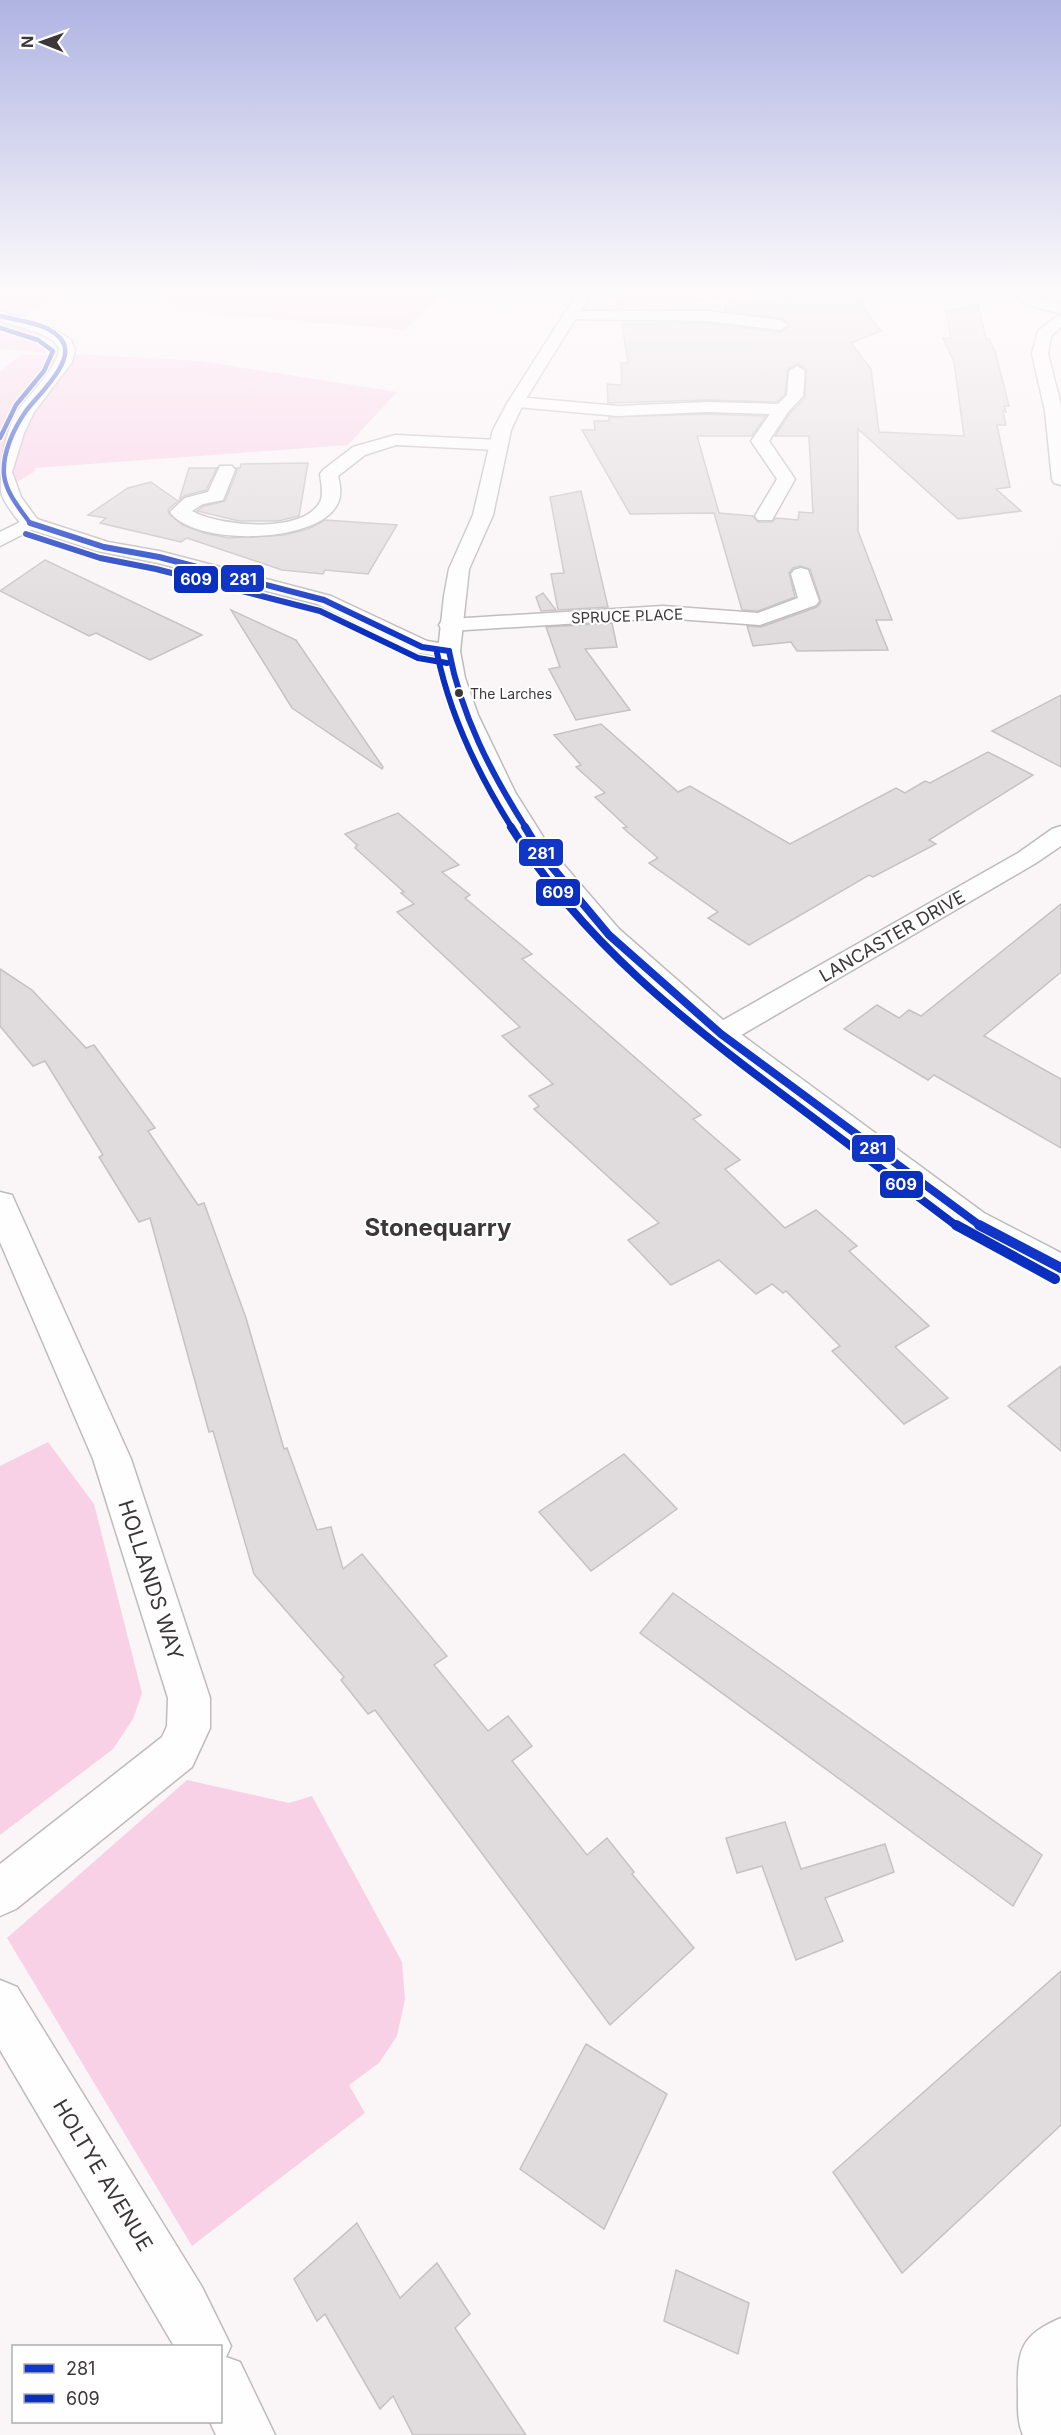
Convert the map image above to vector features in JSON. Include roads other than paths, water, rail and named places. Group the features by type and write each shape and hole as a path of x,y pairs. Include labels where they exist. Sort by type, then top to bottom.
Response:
{"street":[{"path":"31,406 15,433 3,472 12,497 30,523 104,547 159,556 324,600 422,647 449,638"},
{"path":"514,406 502,430 483,514 459,569 449,638 453,678 466,715 503,792 542,855 609,935 721,1034 972,1222 1061,1268"},
{"path":"557,406 618,411 707,407 782,409"},
{"path":"765,516 786,479 760,441 785,406"},
{"path":"1058,411 1061,479"},
{"path":"226,470 216,496 186,504 180,512 200,523 230,530 259,531 291,525 314,517 327,506 332,490 329,474 359,451 395,440 498,445"},
{"path":"0,540 30,523"},
{"name":"SPRUCE PLACE","path":"449,638 663,612 760,619 809,601 801,574"},
{"name":"LANCASTER DRIVE","path":"721,1034 1027,858 1061,834"},
{"name":"HOLLANDS WAY","path":"0,1203 112,1459 189,1698 188,1728 177,1752 0,1893"},
{"name":"HOLTYE AVENUE","path":"0,2004 183,2306 202,2345"},
{"path":"1055,2435 1047,2424 1045,2362 1061,2346"},
{"path":"222,2386 246,2435"}],"place":[{"name":"The Larches","path":"459,693"}],"district":[{"name":"Stonequarry","path":"438,1227"}]}
